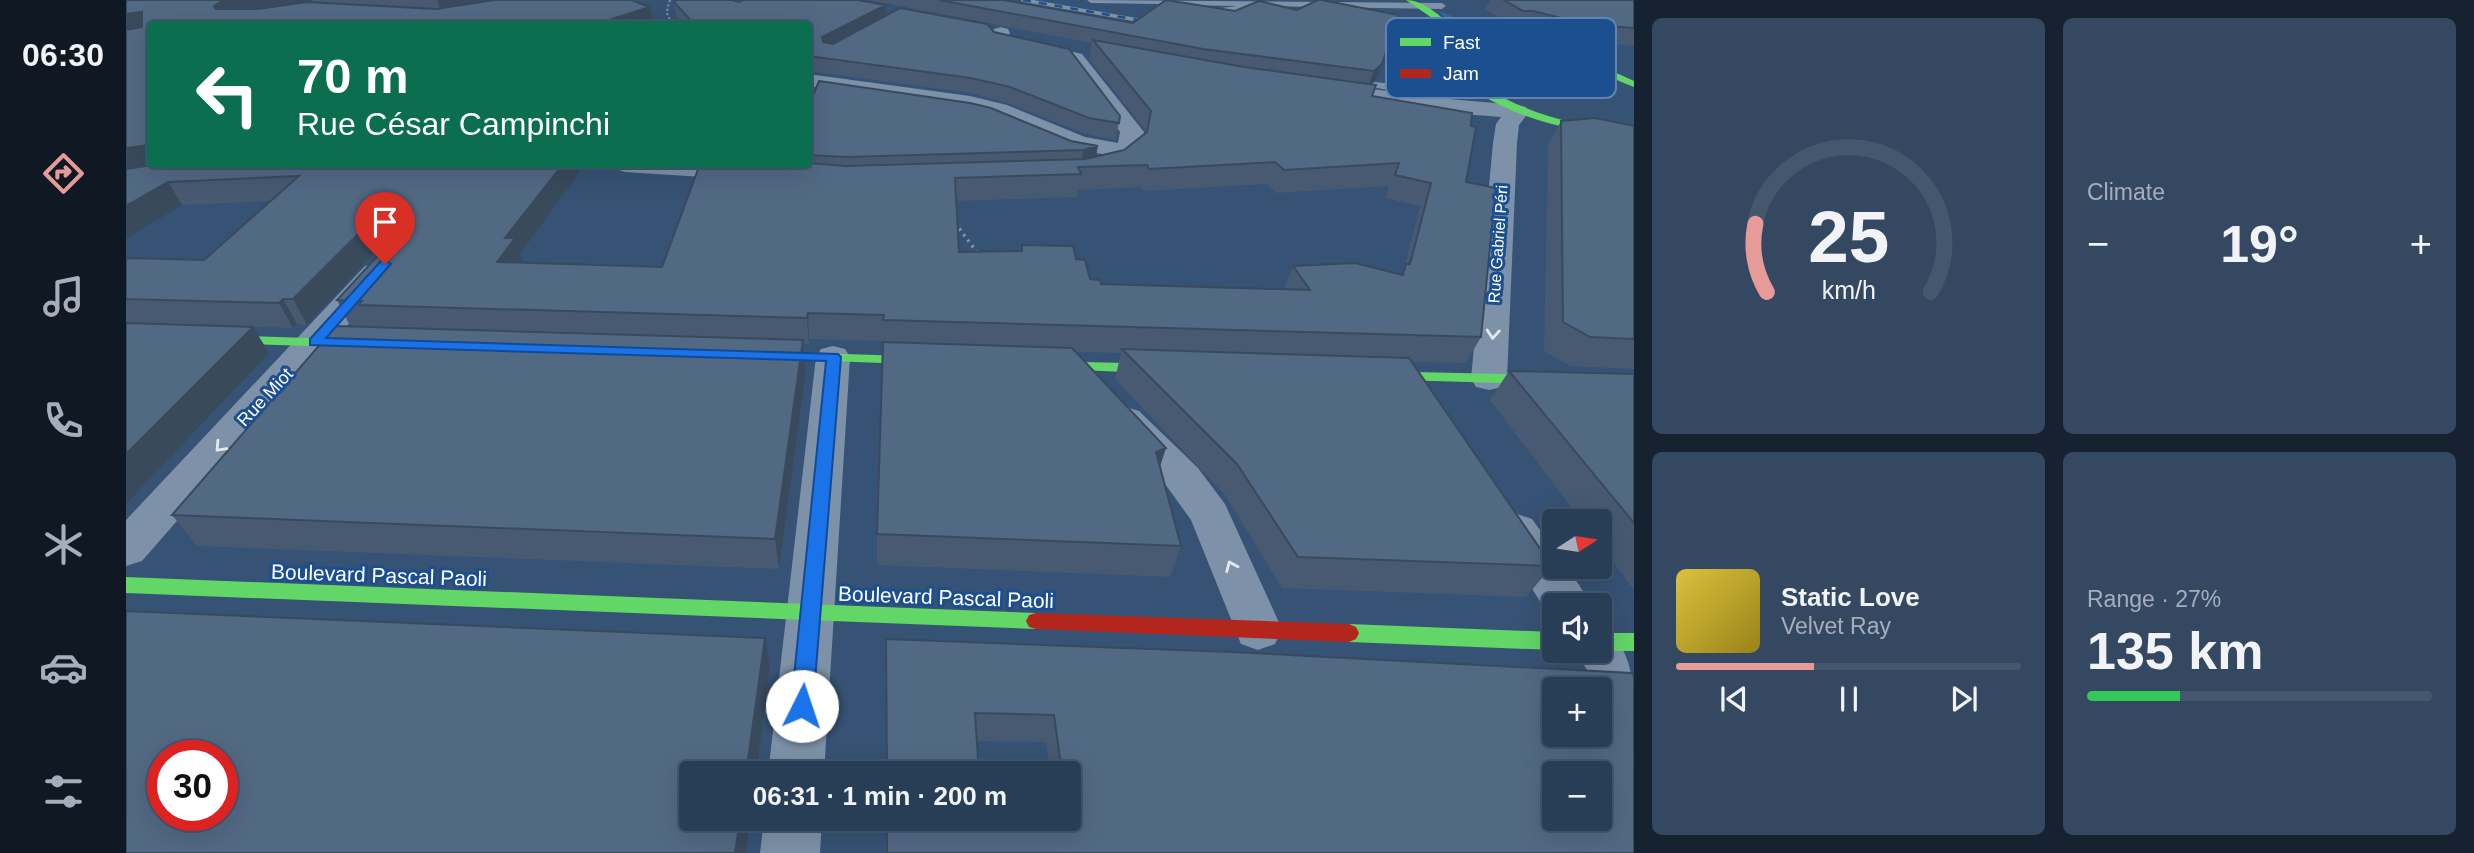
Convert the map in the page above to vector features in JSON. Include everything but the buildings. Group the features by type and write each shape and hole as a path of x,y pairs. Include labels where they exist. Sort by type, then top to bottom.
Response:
{"street":[{"path":"1412,3 1438,18"},
{"path":"1438,3 1462,18"},
{"path":"978,29 1090,51"},
{"path":"1001,33 996,37 1000,40 1075,58 1132,132 1129,152 1110,165 1069,172"},
{"path":"1616,75 1634,84"},
{"path":"812,81 970,103 999,110 1079,143 1129,152"},
{"path":"1298,85 1386,98"},
{"path":"1388,98 1518,112 1599,131 1634,133"},
{"path":"1494,98 1518,112"},
{"name":"Rue Gabriel Péri","path":"1489,379 1505,143 1508,124 1518,112"},
{"path":"1599,131 1634,147"},
{"path":"685,168 774,174"},
{"name":"Rue Miot","path":"126,549 394,254"},
{"path":"126,336 384,344"},
{"path":"743,354 955,362"},
{"path":"797,761 833,357"},
{"path":"1023,364 1190,370"},
{"path":"1077,366 1183,478 1210,515 1258,629"},
{"path":"1355,375 1634,382"},
{"path":"1410,377 1434,411"},
{"path":"1497,502 1560,593"},
{"name":"Boulevard Pascal Paoli","path":"126,585 1542,641"},
{"path":"1612,642 1634,642"},
{"path":"1608,663 1634,702"},
{"path":"790,853 792,831"}],"lane":[{"path":"1091,0 1318,5 1438,3"},
{"path":"1318,5 1336,13 1359,16"},
{"path":"1375,85 1386,87"},
{"path":"1432,98 1437,105"}],"path":[{"path":"670,0 666,13 671,21"},
{"path":"953,221 985,262"}],"shaded area":[{"path":"1439,11 1457,18 1445,18"}],"railway":[{"path":"1023,0 1155,23"}],"traffic: fast":[{"path":"1409,0 1438,18"},
{"path":"1616,75 1634,84"},
{"path":"1494,98 1530,115 1555,123 1607,132 1634,133"},
{"path":"126,336 372,344"},
{"path":"754,355 936,361"},
{"path":"1038,365 1170,369"},
{"path":"1370,376 1634,382"},
{"path":"126,585 1036,621"},
{"path":"1349,633 1542,641"},
{"path":"1612,642 1634,642"}],"traffic: jam":[{"path":"1036,621 1349,633"}],"route":[{"path":"385,264 315,342 833,357 802,706"}]}
